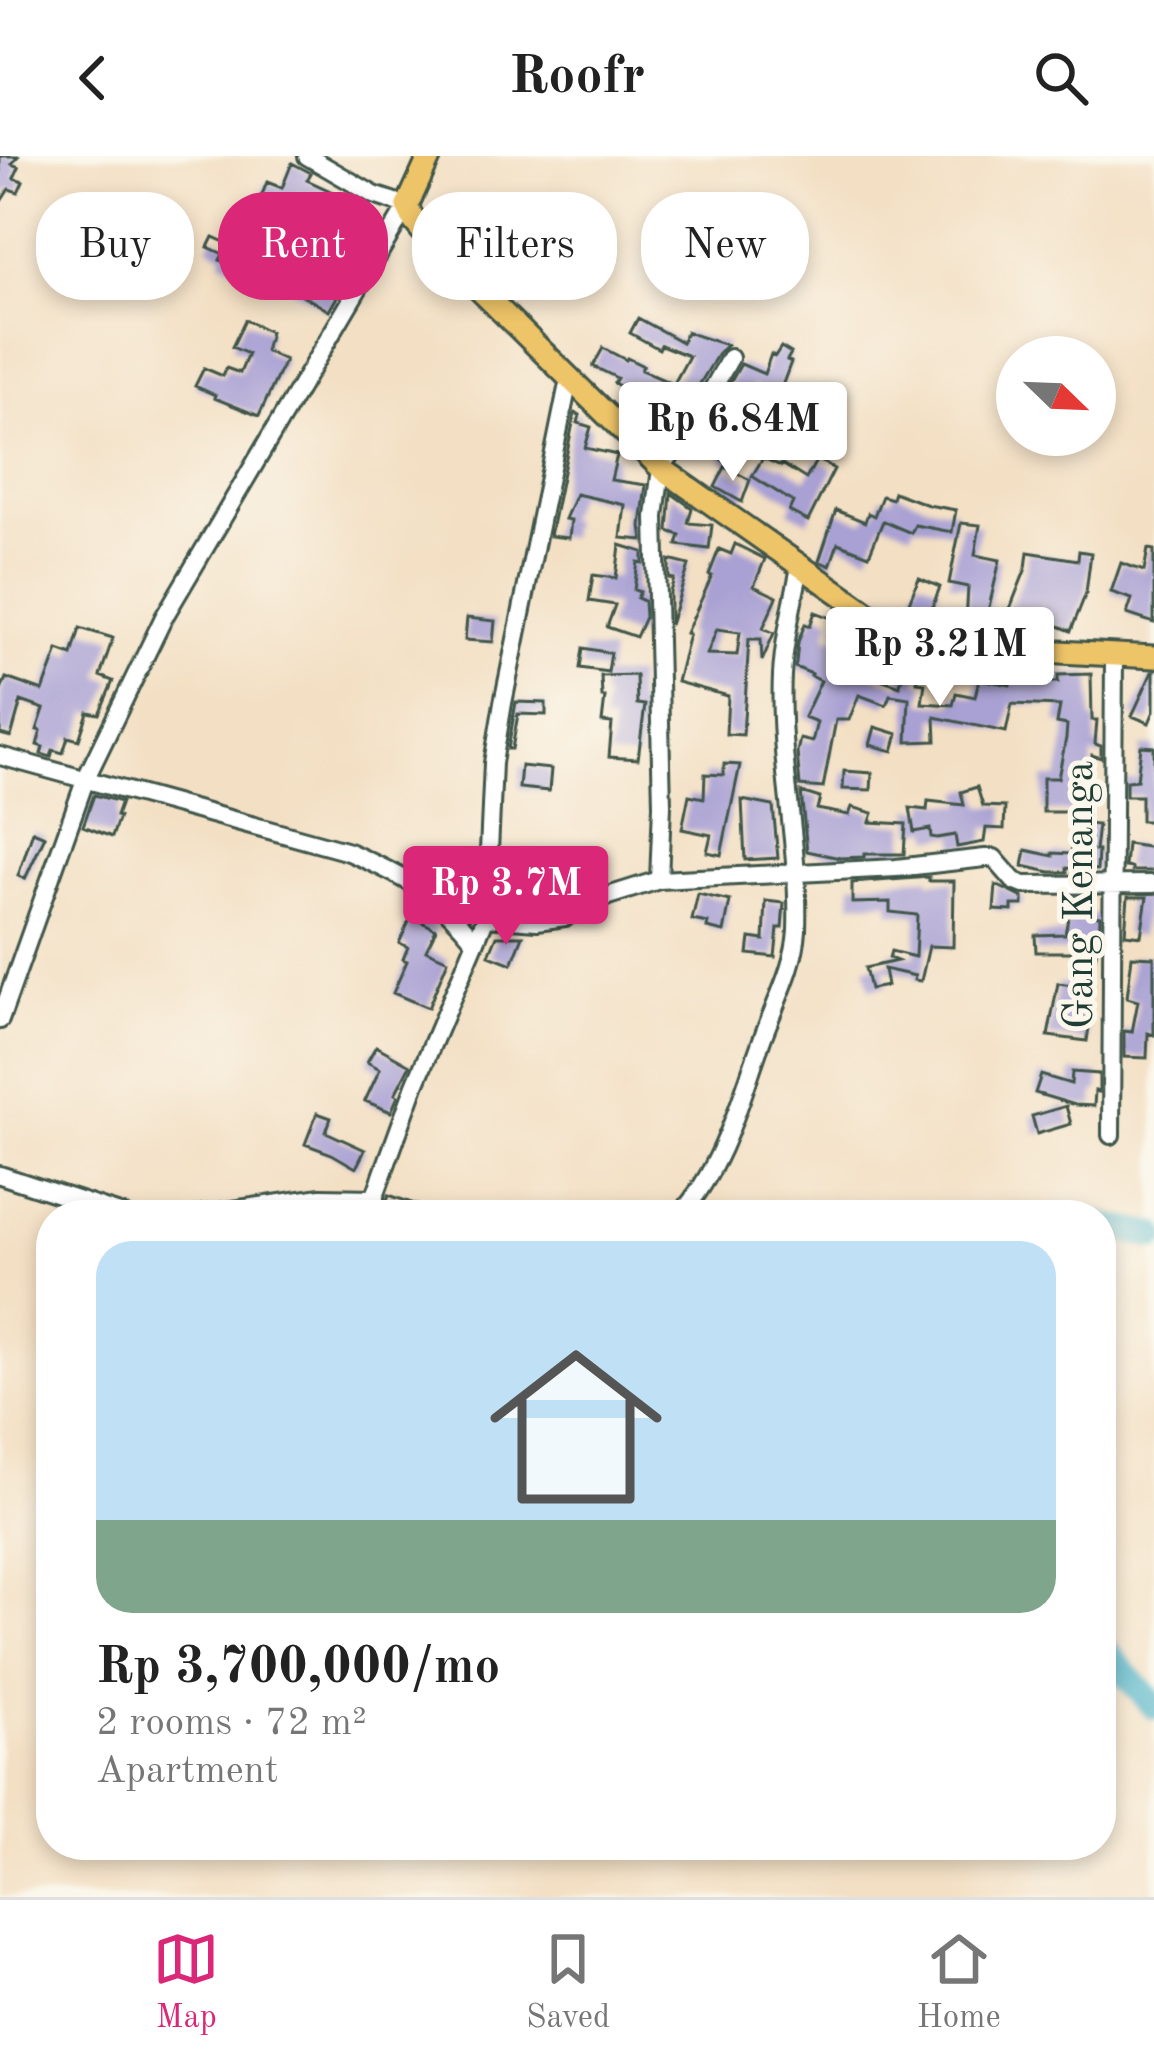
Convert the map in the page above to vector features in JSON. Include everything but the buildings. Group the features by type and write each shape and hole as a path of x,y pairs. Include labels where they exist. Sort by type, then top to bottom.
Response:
{"main road":[{"path":"430,156 407,206 432,243 661,469 800,567 889,628 929,645 1154,657"}],"street":[{"path":"0,1020 86,778 164,617 407,206 374,195 307,156"},
{"path":"659,880 662,805 655,518 661,469 692,426 730,358"},
{"path":"375,1200 416,1084 486,917 496,743 568,379"},
{"path":"693,1200 744,1096 797,936 782,674 800,567"},
{"name":"Gang Kenanga","path":"1111,1135 1114,656"},
{"path":"0,756 349,852 430,894 475,941"},
{"path":"486,917 536,921 565,917 608,896 659,880 985,858 994,859 1024,885 1154,884"},
{"path":"0,1175 77,1200"},
{"path":"301,1200 336,1200"}],"waterway":[{"path":"1116,1228 1154,1236"},
{"path":"1116,1663 1154,1706"}]}
